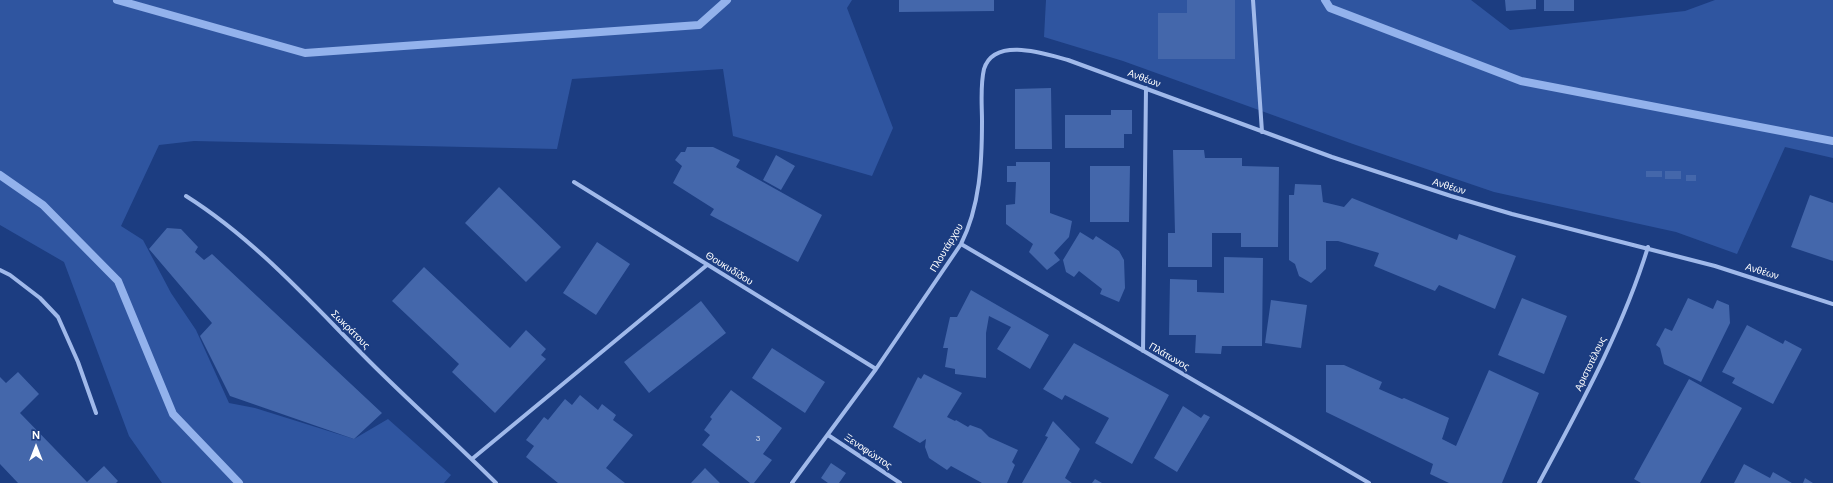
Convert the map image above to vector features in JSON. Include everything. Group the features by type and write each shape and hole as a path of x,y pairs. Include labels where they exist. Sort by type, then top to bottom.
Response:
{"street":[{"path":"1253,0 1262,132"},
{"name":"Πλουτάρχου","path":"792,483 876,369 961,244 972,218 980,178 983,74 987,61 1000,53 1016,50 1041,53 1068,60"},
{"name":"Ανθέων","path":"1068,60 1332,157 1451,196 1512,214 1715,266 1833,304"},
{"path":"1143,351 1146,88"},
{"name":"Θουκυδίδου","path":"574,182 876,369"},
{"name":"Σωκράτους","path":"186,196 219,218 279,270 371,363 496,483"},
{"name":"Πλάτωνος","path":"961,244 1369,483"},
{"name":"Αριστοτέλους","path":"1539,483 1595,376 1622,319 1632,296 1648,248"},
{"path":"472,459 707,265"},
{"path":"0,270 10,275 40,298 58,317 78,362 96,413"},
{"name":"Ξενοφώντος","path":"828,435 900,483"}],"shaded area":[{"path":"0,0 852,0 847,8 893,128 872,176 733,136 723,69 572,79 557,149 194,141 159,145 121,226 143,240 171,293 196,330 229,403 255,408 354,439 388,419 451,475 444,483 162,483 129,436 64,262 0,225"},
{"path":"1046,0 1471,0 1510,30 1685,11 1715,0 1833,0 1833,158 1785,147 1737,254 1676,232 1494,192 1353,144 1123,61 1044,37"}],"building":[{"path":"899,0 994,0 994,11 899,12"},
{"path":"1187,0 1235,0 1235,59 1158,59 1158,13 1187,13"},
{"path":"1505,0 1536,0 1536,9 1506,11"},
{"path":"1544,0 1574,0 1574,11 1544,11"},
{"path":"1051,88 1052,149 1015,149 1015,89"},
{"path":"1111,110 1132,110 1132,134 1124,134 1124,148 1065,148 1065,115 1111,115"},
{"path":"687,147 713,147 740,160 736,167 822,215 798,262 710,215 714,209 673,183 682,166 675,160 681,152 685,152"},
{"path":"1173,150 1204,150 1205,158 1242,158 1242,166 1279,167 1278,247 1241,247 1241,233 1212,233 1212,267 1168,267 1168,233 1175,233"},
{"path":"776,155 795,166 781,190 763,180"},
{"path":"1016,162 1050,162 1050,213 1072,221 1069,237 1054,253 1060,260 1047,270 1029,252 1033,244 1006,224 1006,205 1015,204 1016,182 1007,182 1007,166 1016,166"},
{"path":"1090,166 1130,166 1129,222 1090,222"},
{"path":"1646,171 1662,171 1662,177 1646,177"},
{"path":"1665,171 1681,171 1681,179 1665,179"},
{"path":"1686,175 1696,175 1696,181 1686,181"},
{"path":"1295,184 1321,185 1323,202 1344,207 1352,198 1457,240 1459,234 1516,256 1495,309 1439,285 1435,291 1374,266 1379,253 1338,241 1326,241 1326,269 1311,283 1299,276 1295,264 1289,260 1289,195 1294,195"},
{"path":"499,187 561,247 526,282 465,223"},
{"path":"1810,195 1833,203 1833,261 1791,247"},
{"path":"167,228 181,229 198,247 195,252 204,260 212,254 382,413 354,439 230,396 200,336 212,323 149,249"},
{"path":"1080,232 1093,240 1096,236 1119,251 1124,260 1125,288 1119,302 1100,294 1102,289 1079,271 1074,277 1066,272 1063,260"},
{"path":"597,242 630,264 596,315 563,293"},
{"path":"1224,257 1263,258 1262,346 1222,346 1221,354 1195,353 1196,335 1169,335 1170,279 1197,280 1197,292 1224,293"},
{"path":"424,267 510,348 526,330 546,349 541,355 546,359 495,413 452,372 459,364 392,301"},
{"path":"971,290 1049,335 1030,369 997,349 1011,327 989,316 986,333 986,378 955,374 955,369 945,367 948,348 943,348 950,317 957,317"},
{"path":"1522,298 1567,316 1544,374 1498,355"},
{"path":"1688,298 1713,309 1717,300 1729,305 1730,323 1701,382 1664,364 1660,348 1656,345 1665,328 1672,331"},
{"path":"1271,300 1307,305 1301,348 1265,343"},
{"path":"701,301 726,333 649,393 624,362"},
{"path":"1747,325 1783,344 1785,340 1802,349 1773,404 1732,383 1735,378 1722,372"},
{"path":"1074,343 1169,395 1132,464 1095,443 1109,418 1065,395 1062,400 1043,389"},
{"path":"772,348 825,382 805,413 752,378"},
{"path":"1326,365 1344,365 1382,382 1379,389 1402,399 1404,398 1449,418 1442,439 1456,446 1489,370 1539,393 1502,483 1449,483 1430,474 1433,464 1326,412"},
{"path":"18,372 39,394 20,413 87,482 104,466 118,481 116,483 18,483 0,464 0,377 6,383"},
{"path":"924,374 962,393 947,417 968,427 970,425 981,429 989,437 1018,450 1012,462 1015,465 1007,483 982,483 951,466 947,470 929,458 925,447 926,439 920,443 893,427 918,377 921,379"},
{"path":"1689,379 1742,408 1700,483 1641,483 1634,479"},
{"path":"731,390 782,428 763,454 772,460 754,483 750,483 702,445 710,435 704,430 712,419 710,417"},
{"path":"580,395 598,410 602,404 616,415 613,420 633,435 606,468 625,483 558,483 526,457 534,446 526,440 544,417 548,420 565,399 572,405"},
{"path":"1183,406 1201,418 1204,414 1210,417 1177,472 1154,458"},
{"path":"1053,421 1080,449 1065,478 1072,483 1022,483 1048,437 1045,436"},
{"path":"831,463 846,473 839,483 828,483 821,478"},
{"path":"1744,464 1770,478 1773,472 1792,483 1734,483"},
{"path":"705,468 720,483 691,483"},
{"path":"1805,478 1813,483 1803,483"},
{"path":"1095,479 1102,483 1092,483"}],"waterway":[{"path":"117,0 305,53 699,25 727,0"},
{"path":"1325,0 1330,8 1521,81 1833,141"},
{"path":"0,175 43,205 118,281 173,414 239,483"}]}
